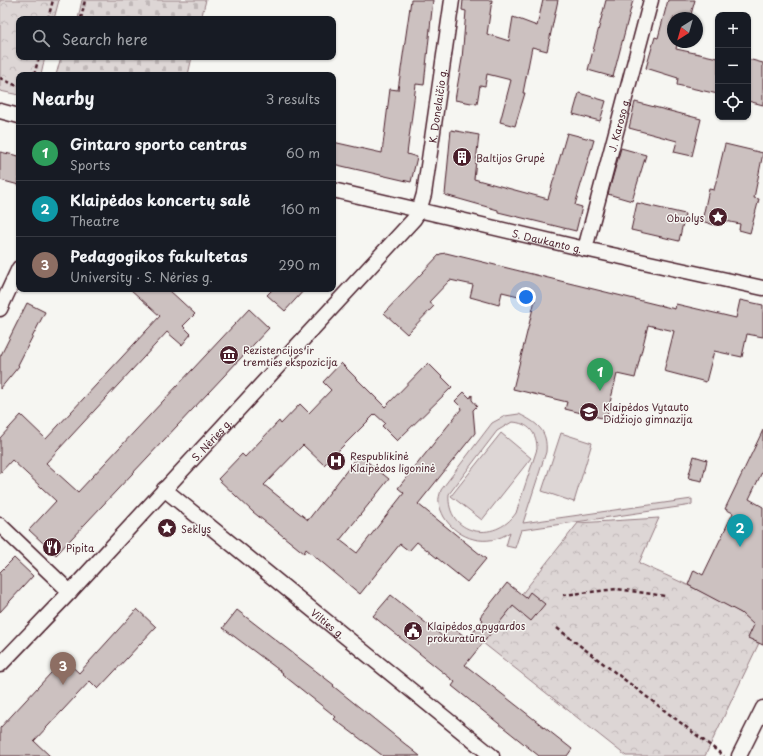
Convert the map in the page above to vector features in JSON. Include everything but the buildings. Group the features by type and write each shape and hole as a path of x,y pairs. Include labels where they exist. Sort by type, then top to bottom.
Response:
{"street":[{"name":"K. Donelaičio g.","path":"419,211 424,194 452,0"},
{"name":"J. Karoso g.","path":"586,249 651,0"},
{"path":"0,111 16,115"},
{"name":"S. Daukanto g.","path":"336,191 419,211 763,288"},
{"name":"S. Nėries g.","path":"0,665 70,592 406,229 419,211"},
{"path":"0,309 16,274"},
{"name":"Vilties g.","path":"164,489 492,756"},
{"path":"0,525 70,592"},
{"path":"739,756 763,708"}],"path":[{"path":"49,16 53,0"},
{"path":"82,16 85,0"},
{"path":"35,72 37,60"},
{"path":"0,78 16,86"},
{"path":"563,595 617,589 665,596"},
{"path":"557,628 724,756"}],"green space":[{"path":"0,0 59,0 55,16 16,16 16,60 44,60 42,72 16,72 16,94 0,91"},
{"path":"82,0 206,0 202,16 79,16"},
{"path":"60,60 191,60 189,72 57,72"},
{"path":"519,414 525,417 540,428 545,438 546,452 523,523 692,499 692,505 521,530 515,548 506,546 510,532 492,540 474,539 465,536 450,525 444,517 439,501 441,490 492,423 505,416","holes":["512,422 523,424 534,434 537,449 516,513 507,523 496,529 485,531 474,530 463,526 455,519 450,508 449,494 497,431"]},
{"path":"501,433 531,458 482,520 451,496"},
{"path":"561,433 592,443 574,502 542,491"},
{"path":"659,518 639,563 720,601 748,618 755,625 759,643 705,756 626,756 483,643 578,523"}],"place":[{"name":"Baltijos Grupė","path":"462,157"},
{"name":"Obuolys","path":"718,217"},
{"name":"Rezistencijos ir tremties ekspozicija","path":"229,355"},
{"name":"Gintaro sporto centras","path":"600,391"},
{"name":"Klaipėdos Vytauto Didžiojo gimnazija","path":"589,412"},
{"name":"Respublikinė Klaipėdos ligoninė","path":"336,461"},
{"name":"Seklys","path":"167,528"},
{"name":"Pipita","path":"52,547"},
{"name":"Klaipėdos koncertų salė","path":"740,547"},
{"name":"Klaipėdos apygardos prokuratūra","path":"413,631"},
{"name":"Pedagogikos fakultetas","path":"63,685"}]}
